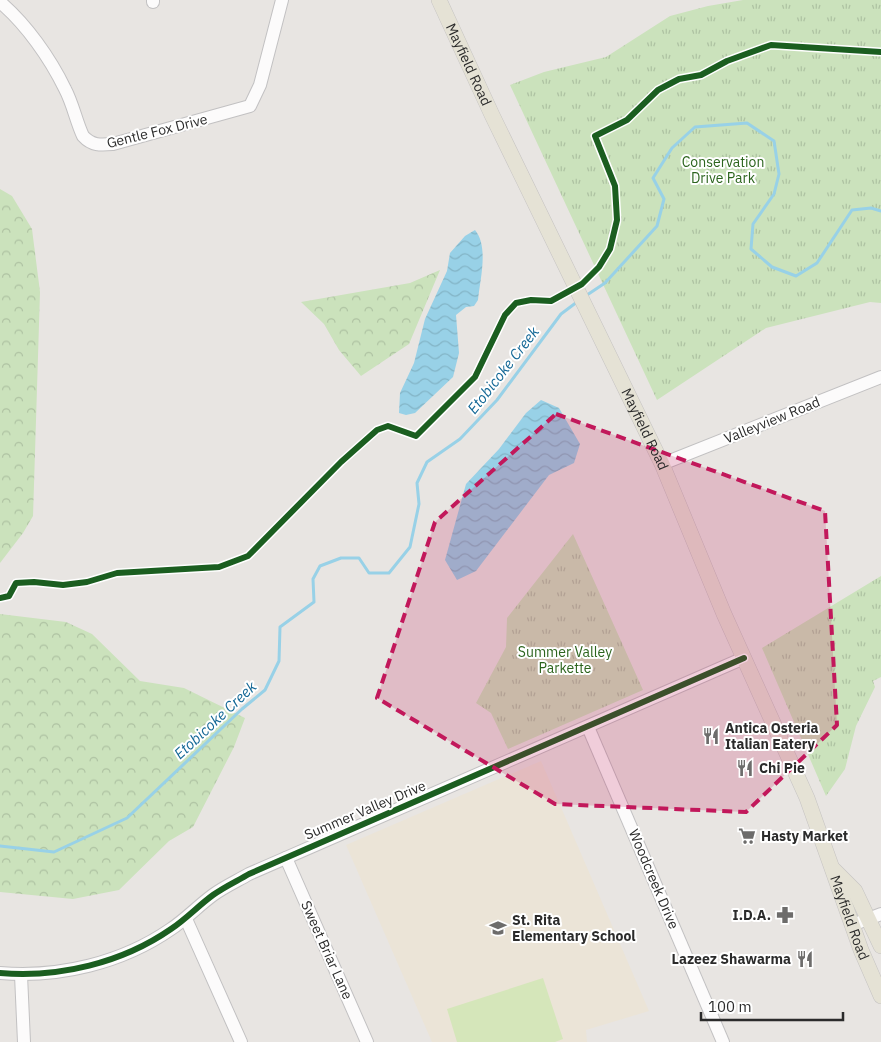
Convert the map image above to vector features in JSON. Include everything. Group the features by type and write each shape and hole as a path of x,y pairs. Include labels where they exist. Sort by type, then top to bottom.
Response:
{"main road":[{"name":"Mayfield Road","path":"438,0 499,130 560,251 662,464 744,658 807,798 852,925 881,996"},
{"name":"Mayfield Road","path":"832,867 875,916 881,946"}],"street":[{"name":"Gentle Fox Drive","path":"0,2 14,14 66,90 83,136 88,141 98,145 113,144 250,106 260,85 282,0"},
{"name":"Valleyview Road","path":"662,464 881,377"},
{"name":"Summer Valley Drive","path":"0,973 21,975 78,967 124,956 144,947 186,919 212,896 231,884 286,858 744,658"},
{"name":"Woodcreek Drive","path":"588,727 721,1037"},
{"name":"Sweet Briar Lane","path":"286,858 366,1042"},
{"path":"852,925 875,916"},
{"path":"186,919 241,1042"},
{"path":"21,975 24,1042"}],"highlighted area":[{"path":"556,414 825,511 837,725 746,812 555,804 377,698 435,522"}],"shaded area":[{"name":"St. Rita Elementary School","path":"541,761 649,1011 586,1030 587,1042 432,1042 346,845"}],"green space":[{"name":"Conservation Drive Park","path":"743,0 881,0 881,303 870,302 766,328 657,400 510,85 544,72 606,57 670,16 708,6"},
{"path":"0,189 12,196 32,229 40,292 33,516 23,533 0,563"},
{"path":"440,270 409,344 361,376 339,350 324,324 301,302 410,283"},
{"name":"Summer Valley Parkette","path":"573,534 643,690 508,749 491,713 476,703 506,647 507,618"},
{"path":"881,576 881,677 873,681 875,687 856,726 845,769 826,796 762,648"},
{"path":"0,614 66,622 92,634 140,681 184,688 245,718 234,747 193,827 169,841 119,890 73,899 0,892"},
{"path":"543,978 563,1039 555,1042 457,1042 447,1009"}],"water":[{"path":"475,230 482,245 483,254 478,300 474,306 466,307 456,315 459,353 453,377 415,413 406,415 399,413 400,393 414,363 425,319 447,271 450,253 465,236"},
{"path":"541,400 559,408 580,444 574,463 549,475 476,571 457,580 445,560 466,484 499,449 526,413"}],"waterway":[{"name":"Etobicoke Creek","path":"584,297 605,283 657,226 664,199 653,178 672,148 695,127 747,123 774,141 779,174 774,194 753,224 751,249 772,267 796,276 817,263 852,210 871,208 881,211"},
{"name":"Etobicoke Creek","path":"0,846 54,852 127,818 242,709 265,690 279,661 280,627 314,602 313,579 320,566 341,558 359,558 369,573 389,573 410,547 419,504 417,483 427,462 460,439 497,400 561,314 577,302"}],"cycle path":[{"path":"0,598 9,596 16,583 34,582 63,585 87,582 117,573 219,567 248,556 341,462 377,430 388,426 416,436 475,377 505,315 516,303 531,300 551,301 582,284 599,267 610,249 617,220 615,186 595,136 627,120 658,90 679,79 701,75 727,61 771,45 881,52"},
{"path":"0,973 45,973 67,970 89,966 132,951 171,929 213,895 249,874 744,658"}],"place":[{"name":"Antica Osteria Italian Eatery","path":"711,736"},
{"name":"Chi Pie","path":"745,768"},
{"name":"Hasty Market","path":"747,836"},
{"name":"I.D.A.","path":"785,915"},
{"name":"St. Rita Elementary School","path":"498,928"},
{"name":"Lazeez Shawarma","path":"805,959"}]}
